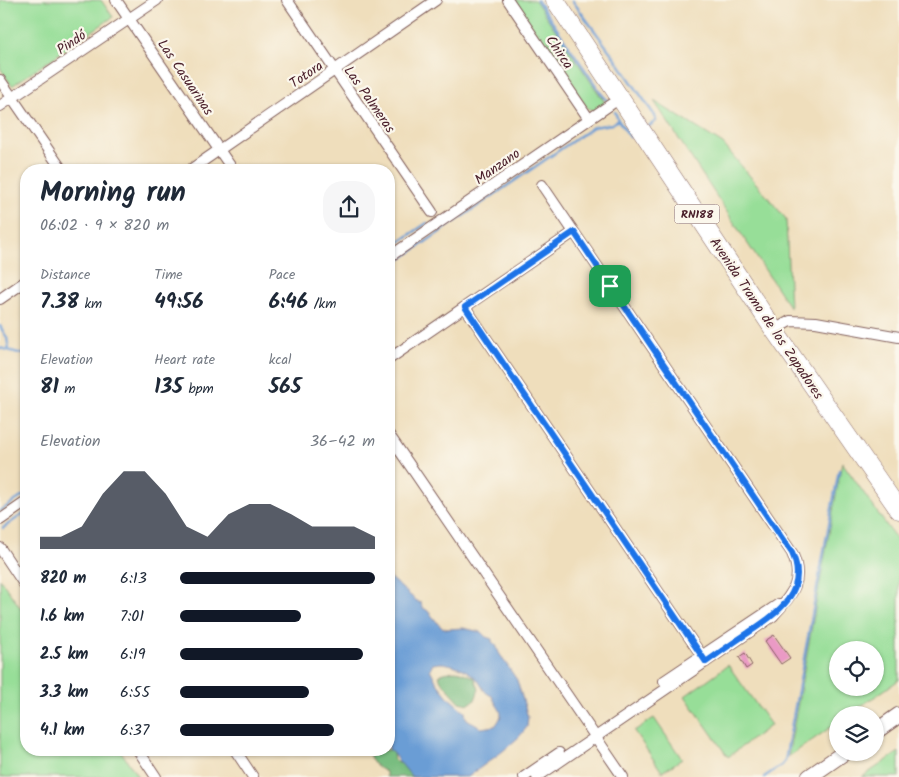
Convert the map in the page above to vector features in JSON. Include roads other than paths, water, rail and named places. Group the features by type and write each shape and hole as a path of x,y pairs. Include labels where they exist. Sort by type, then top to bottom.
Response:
{"highway":[{"name":"Avenida Tramo de los Zapadores","path":"555,0 774,330 899,510"}],"main road":[{"path":"884,726 899,716"},
{"path":"809,777 832,761"}],"street":[{"name":"Las Casuarinas","path":"116,0 229,164"},
{"name":"Pindó","path":"0,106 157,0"},
{"name":"Las Palmeras","path":"287,0 432,212"},
{"name":"Totora","path":"199,164 436,0"},
{"name":"Chirca","path":"508,0 589,119"},
{"path":"0,80 58,164"},
{"name":"Manzano","path":"395,253 620,98"},
{"path":"524,777 773,616 795,588 798,574 797,563 792,553 542,185"},
{"path":"395,355 574,232"},
{"path":"0,299 20,285"},
{"path":"465,307 704,659"},
{"path":"774,330 790,321 816,322 899,337"},
{"path":"395,444 623,777"},
{"path":"0,520 20,506"},
{"path":"0,548 20,578"},
{"path":"537,777 593,734"},
{"path":"142,756 156,777"},
{"path":"239,756 253,777"}],"water":[{"path":"395,582 421,603 422,607 428,611 441,627 448,629 463,628 481,632 486,637 492,639 492,642 496,645 499,653 517,680 528,717 527,727 519,737 468,777 412,777 395,756","holes":["440,663 456,666 472,674 485,692 492,696 501,714 495,726 481,728 466,718 465,712 449,698 437,683 430,669 433,664"]}],"waterway":[{"path":"537,0 607,100"},
{"path":"572,0 655,116 656,121 649,126"},
{"path":"615,112 618,120"},
{"path":"395,263 593,127 612,124 618,120 630,137 635,135"},
{"path":"395,245 427,223"},
{"path":"0,326 7,338 9,350"},
{"path":"0,348 20,353"},
{"path":"764,777 785,761 839,470"},
{"path":"0,511 20,498"},
{"path":"3,528 20,516"}]}
